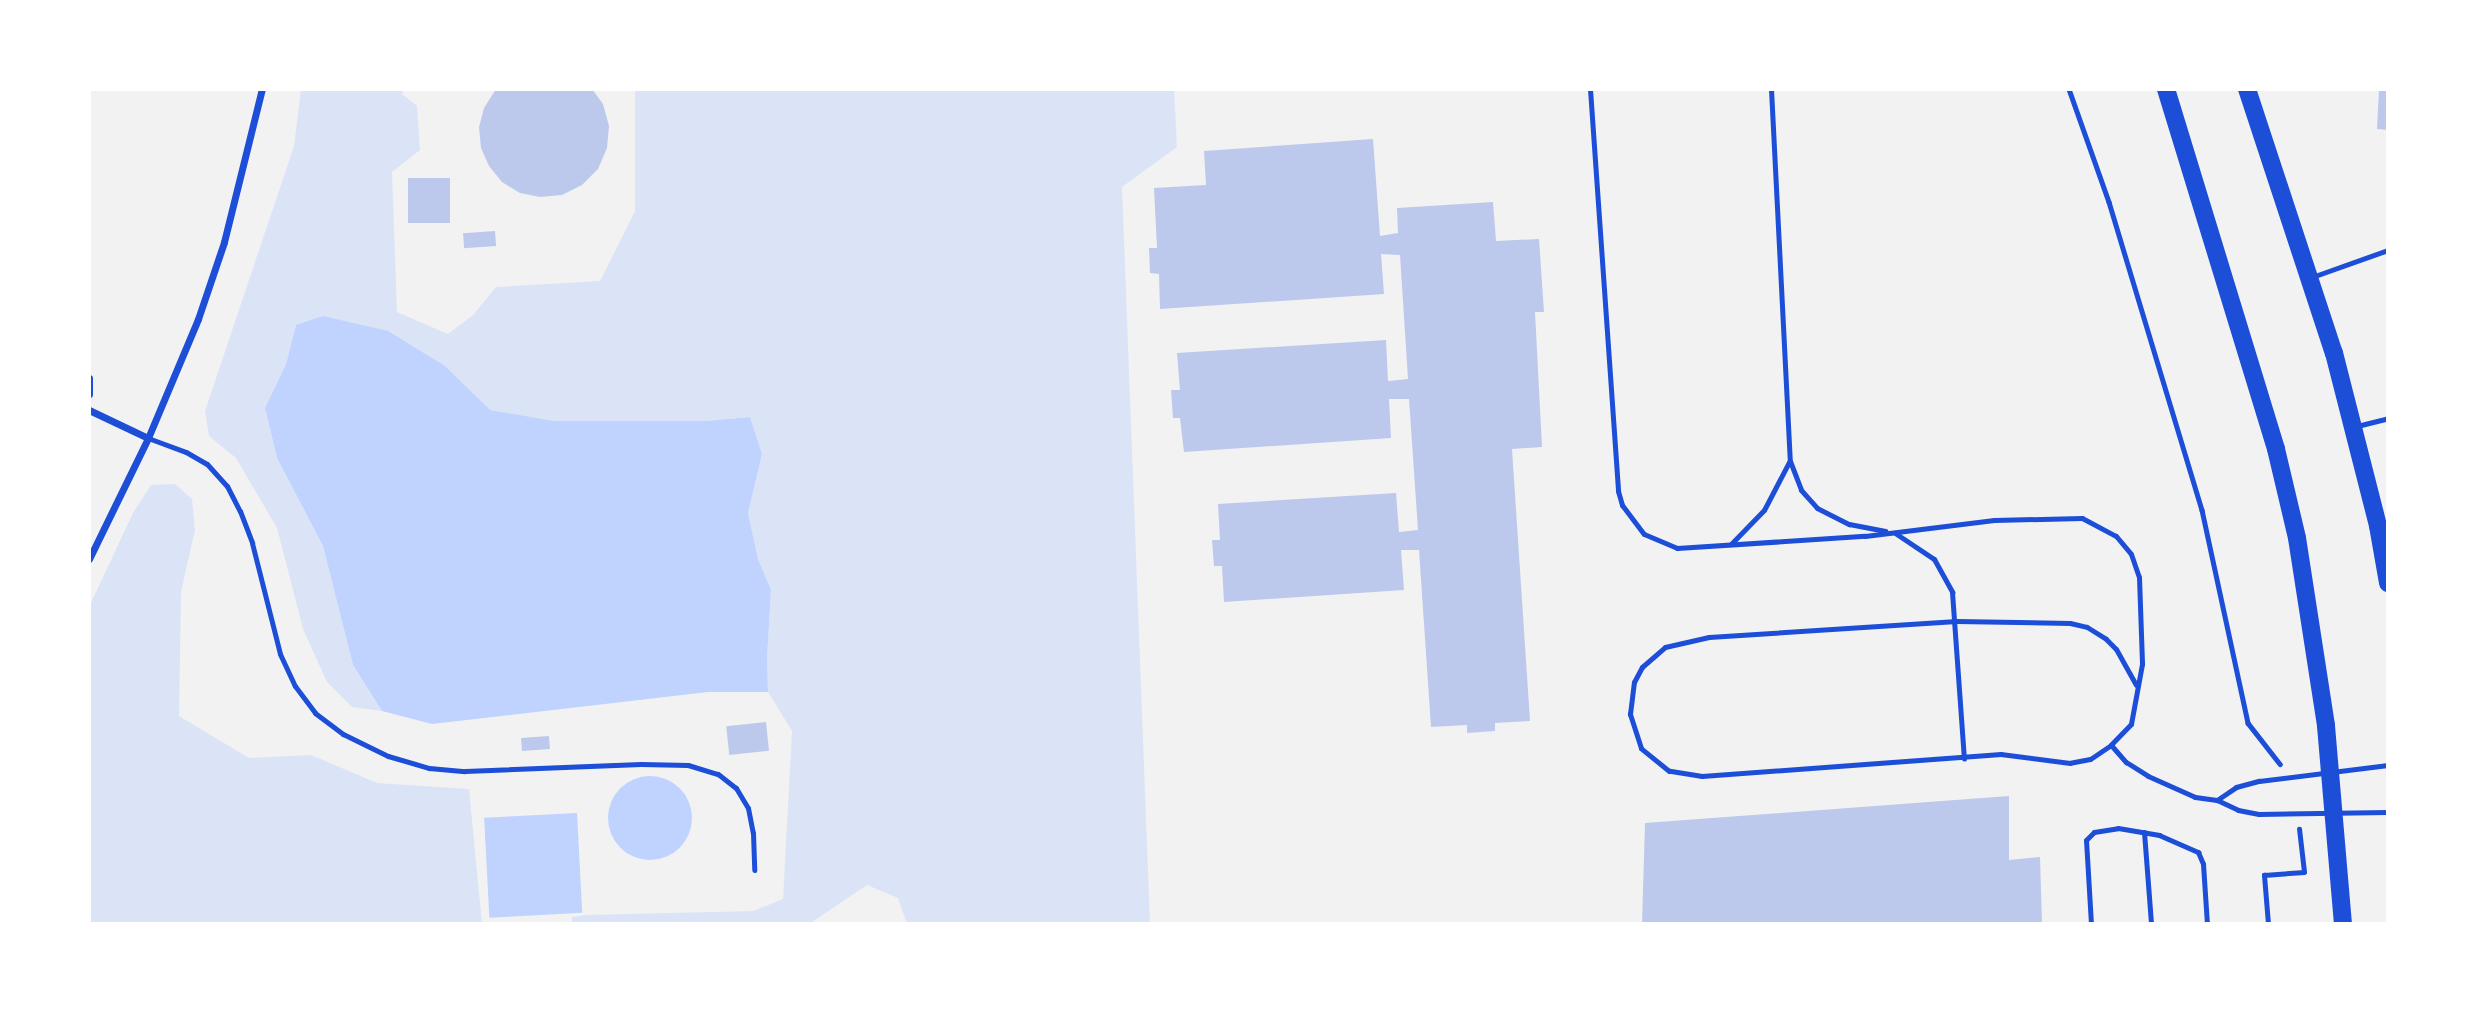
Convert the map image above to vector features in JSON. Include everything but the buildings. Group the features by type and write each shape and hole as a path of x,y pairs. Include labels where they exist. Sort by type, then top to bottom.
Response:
{"main road":[{"path":"2166,89 2276,449 2314,631 2331,773 2343,924"},
{"path":"2247,89 2354,427 2388,583"}],"street":[{"path":"89,559 148,438 198,319 224,242 262,89"},
{"path":"89,378 89,394"},
{"path":"89,410 148,438"}],"lane":[{"path":"1590,89 1618,491 1622,505 1635,525 1654,540 1677,548 1894,533 1994,520 2082,518 2106,528 2131,554 2140,577 2142,664 2136,685 2137,703 2131,724 2111,745 2090,759 2070,763 2001,754 1964,759 1685,775 1669,771 1642,748 1630,715 1634,682 1642,667 1665,647 1684,640 1956,621 2070,623 2087,627 2116,649 2136,685"},
{"path":"1771,89 1790,461 1801,490 1827,515 1849,524 1894,533 1934,559 1952,592 1964,759"},
{"path":"2309,278 2388,250"},
{"path":"2354,427 2388,418"},
{"path":"148,438 186,452 207,464 227,486 252,543 280,654 295,687 315,713 343,734 388,756 429,768 465,771 641,764 688,765 718,774 736,788 748,808 753,833 754,870"},
{"path":"1731,544 1764,510 1790,461"},
{"path":"2111,745 2126,762 2148,776 2195,797 2217,800 2249,812 2388,812"},
{"path":"2217,800 2236,787 2388,765"},
{"path":"2091,924 2086,840 2094,832 2118,828 2159,835 2198,852 2203,864 2207,924"},
{"path":"2144,832 2151,924"}],"path":[{"path":"2069,89 2109,202 2202,510 2248,723 2275,754 2287,779"},
{"path":"2268,924 2264,875 2304,872 2297,814"}],"shaded area":[{"path":"301,89 404,89 402,94 417,106 420,150 392,172 397,312 448,334 473,315 496,287 600,281 635,211 635,89 1174,89 1177,147 1122,187 1150,924 907,924 898,898 867,885 809,924 572,924 572,917 587,915 753,911 783,899 792,731 768,692 771,590 758,559 748,513 762,454 750,417 706,421 554,421 489,410 445,366 296,325 286,364 265,408 277,458 323,546 353,665 382,711 352,707 327,682 303,629 277,528 236,458 209,436 205,411 294,146"},
{"path":"175,484 192,499 195,530 181,592 179,716 249,758 311,755 377,783 469,789 482,924 89,924 89,607 133,513 151,485"}],"water":[{"path":"323,316 388,331 445,366 490,410 554,421 706,421 750,417 762,454 748,513 758,559 771,590 768,692 708,692 432,724 382,711 353,665 323,546 277,458 265,408 286,364 296,325"},
{"path":"642,776 658,776 674,783 685,794 692,810 689,834 680,848 658,860 642,860 626,853 615,842 608,826 608,810 615,794 626,783"},
{"path":"577,813 582,913 489,918 484,818"}]}
